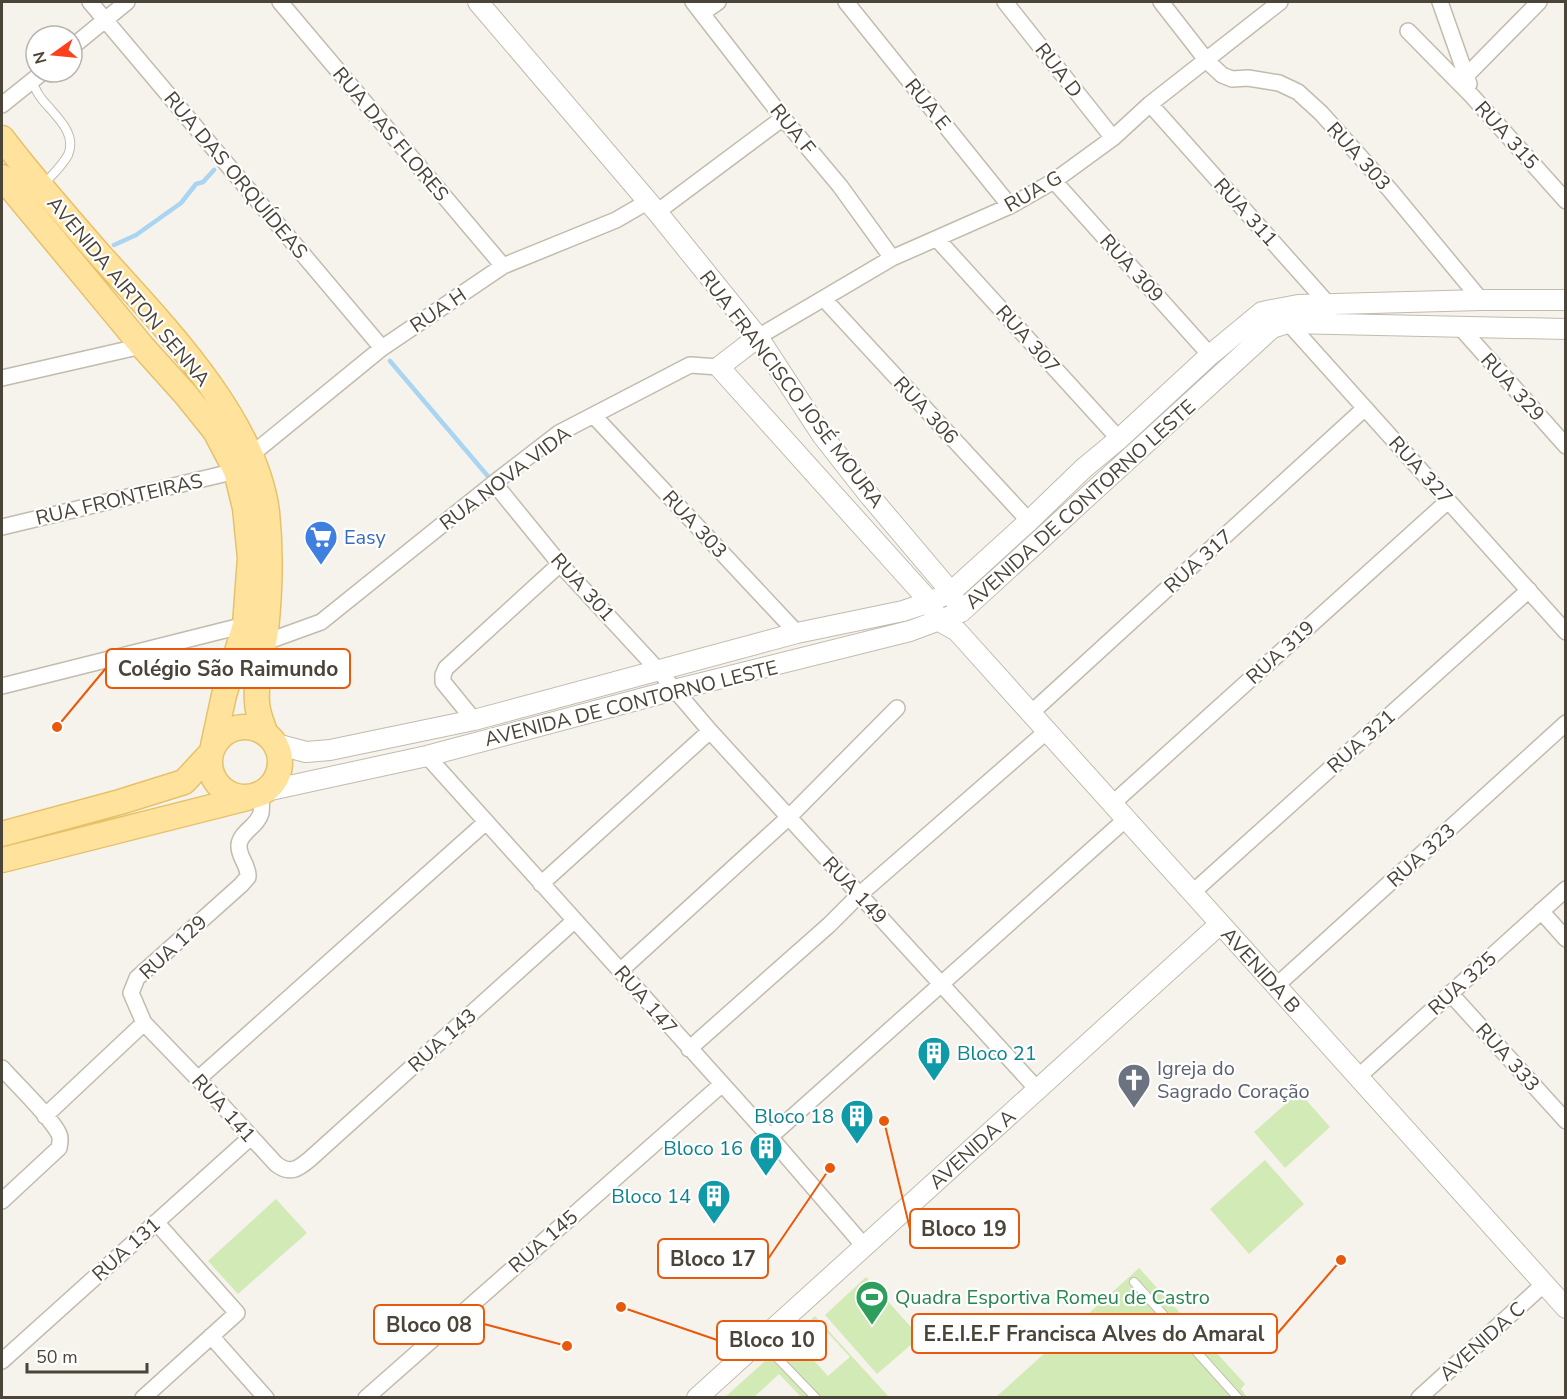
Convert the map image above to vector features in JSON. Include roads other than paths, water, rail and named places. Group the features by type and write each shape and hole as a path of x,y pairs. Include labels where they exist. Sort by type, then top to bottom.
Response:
{"main road":[{"name":"AVENIDA AIRTON SENNA","path":"2,138 41,188 146,305 207,381 229,414 244,463 245,508 250,558 245,625 224,695 212,750"},
{"name":"AVENIDA AIRTON SENNA","path":"2,177 261,485 267,511 269,550 266,628 256,702 271,738"},
{"path":"2,834 184,782 212,750 220,736 230,729 248,727 271,738 280,751 280,768 273,783 258,794 229,794 214,779 212,750"},
{"name":"AVENIDA DE CONTORNO LESTE","path":"2,860 258,794"}],"street":[{"name":"RUA DAS ORQUÍDEAS","path":"90,2 382,348"},
{"path":"84,37 127,2"},
{"name":"RUA DAS FLORES","path":"280,2 503,266"},
{"name":"RUA FRANCISCO JOSÉ MOURA","path":"478,2 652,207 758,337 822,435 951,592 959,622"},
{"path":"698,7 718,2"},
{"name":"RUA E","path":"846,2 1010,206"},
{"name":"RUA D","path":"1005,2 1113,138"},
{"name":"RUA 303","path":"1161,2 1207,61 1222,75 1232,79 1248,78 1279,83 1298,92 1321,113 1390,190 1482,300"},
{"name":"RUA G","path":"758,337 892,258 1010,206 1054,181 1113,138 1150,105 1280,2"},
{"name":"RUA 315","path":"1440,2 1467,75 1472,96"},
{"path":"1467,75 1539,2"},
{"name":"RUA F","path":"698,7 783,118 840,186 892,258"},
{"name":"RUA 315","path":"1408,31 1472,96 1566,201"},
{"path":"2,105 28,84"},
{"name":"RUA 311","path":"1150,105 1329,305"},
{"name":"RUA H","path":"244,463 382,348 503,266 652,207 783,118"},
{"name":"RUA 309","path":"1054,181 1210,355"},
{"name":"RUA 307","path":"937,239 1119,439"},
{"name":"RUA 306","path":"824,299 1029,521"},
{"name":"AVENIDA DE CONTORNO LESTE","path":"258,794 427,756 674,690 899,634 939,621 959,622 1272,328 1282,316 1298,305 1566,300"},
{"path":"1329,305 1331,325"},
{"name":"AVENIDA DE CONTORNO LESTE","path":"271,738 306,752 330,750 474,720 797,633 930,602 951,592 1084,468 1249,320 1262,312 1331,325 1566,329"},
{"name":"RUA 327","path":"1282,316 1566,632"},
{"name":"RUA 329","path":"1460,327 1566,446"},
{"path":"719,367 758,337"},
{"path":"2,378 142,346"},
{"name":"RUA NOVA VIDA","path":"263,643 321,622 559,433 690,365 719,367"},
{"name":"RUA FRANCISCO JOSÉ MOURA","path":"719,367 930,602 939,621"},
{"name":"RUA 317","path":"1031,713 1365,408"},
{"name":"RUA 303","path":"594,416 797,633"},
{"name":"RUA FRONTEIRAS","path":"2,527 244,463"},
{"name":"RUA 301","path":"494,483 560,564 674,690"},
{"name":"RUA 319","path":"1112,804 1448,501"},
{"path":"474,720 443,682 446,668 560,564"},
{"name":"RUA 321","path":"1193,892 1529,590"},
{"name":"AVENIDA B","path":"959,622 1031,713 1566,1308"},
{"path":"2,686 245,625"},
{"name":"RUA 149","path":"674,690 1037,1089"},
{"path":"620,971 789,818 897,708"},
{"name":"RUA 323","path":"1276,986 1566,723"},
{"path":"541,884 710,731"},
{"path":"689,1049 829,925 859,895 1047,731"},
{"name":"RUA 147","path":"427,756 770,1137 864,1246"},
{"name":"RUA 129","path":"144,1023 131,993 137,978 248,877 247,868 239,850 240,841 258,820 261,813 258,794"},
{"path":"770,1137 1126,819"},
{"path":"198,1079 486,822"},
{"name":"RUA 325","path":"1358,1077 1566,889"},
{"path":"1541,912 1566,939"},
{"name":"RUA 143","path":"310,1159 574,921"},
{"name":"AVENIDA A","path":"697,1398 1220,924"},
{"name":"RUA 333","path":"1450,993 1566,1121"},
{"path":"45,1116 144,1023"},
{"name":"RUA 141","path":"144,1023 283,1170 298,1169 310,1159"},
{"path":"2,1068 60,1134 59,1148 2,1201"},
{"name":"RUA 145","path":"366,1398 721,1085"},
{"name":"RUA 131","path":"2,1361 251,1137"},
{"path":"143,1398 237,1313 156,1222"},
{"name":"AVENIDA C","path":"1419,1398 1544,1284"},
{"path":"211,1336 266,1398"}],"lane":[{"path":"38,84 41,98 65,127 70,137 68,153 63,162 41,188"},
{"path":"1134,1282 1239,1398"},
{"path":"761,1341 816,1398"}],"waterway":[{"path":"114,245 136,235 181,203 196,184 203,182 214,170"},
{"path":"390,361 492,481"}],"place":[{"name":"Easy","path":"321,566"},
{"name":"Colégio São Raimundo","path":"57,727"},
{"name":"Bloco 21","path":"934,1082"},
{"name":"Igreja do Sagrado Coração","path":"1134,1109"},
{"name":"Bloco 19","path":"884,1121"},
{"name":"Bloco 18","path":"857,1145"},
{"name":"Bloco 17","path":"830,1168"},
{"name":"Bloco 16","path":"766,1177"},
{"name":"Bloco 14","path":"714,1225"},
{"name":"E.E.I.E.F Francisca Alves do Amaral","path":"1341,1260"},
{"name":"Bloco 10","path":"621,1307"},
{"name":"Quadra Esportiva Romeu de Castro","path":"872,1326"},
{"name":"Bloco 08","path":"567,1346"}]}
